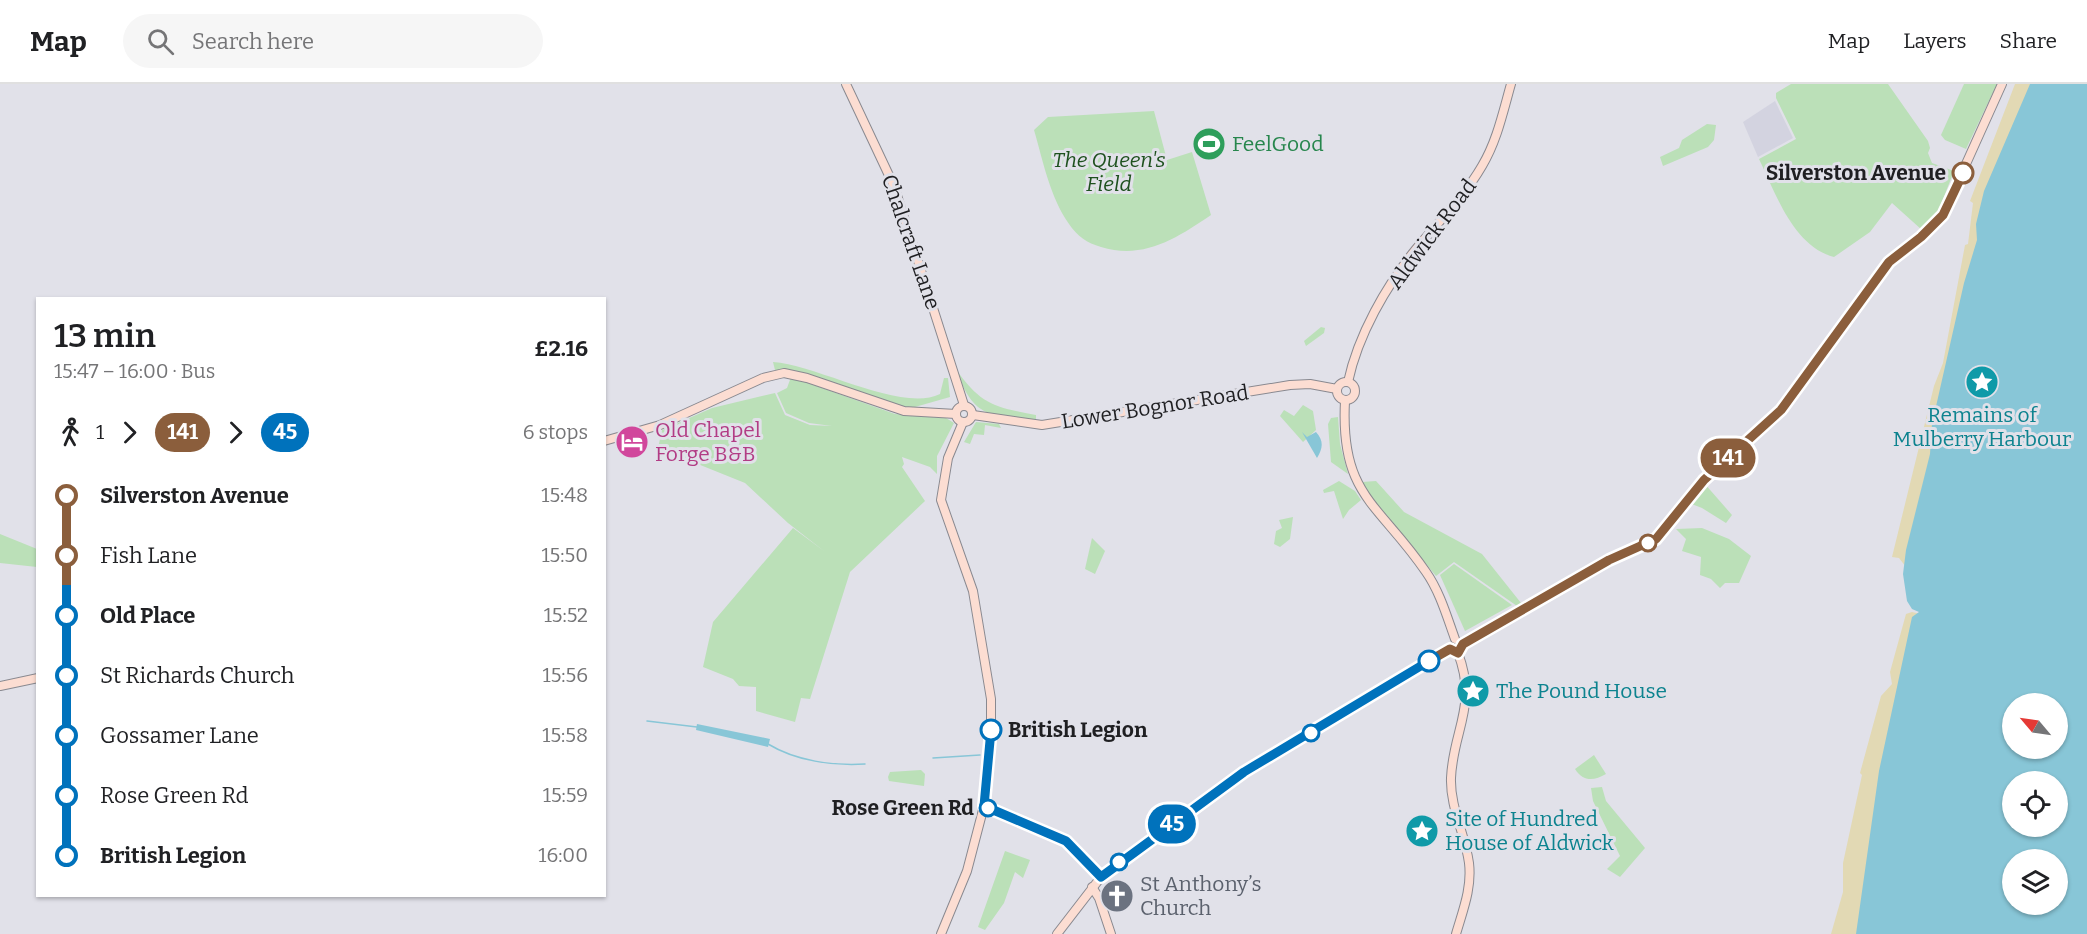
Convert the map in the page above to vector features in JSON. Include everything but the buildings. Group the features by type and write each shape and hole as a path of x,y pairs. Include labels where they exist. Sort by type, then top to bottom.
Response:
{"street":[{"name":"Chalcraft Lane","path":"846,84 894,186 964,405"},
{"name":"Aldwick Road","path":"1348,382 1360,344 1392,284 1415,250 1463,195 1484,164 1496,135 1511,84"},
{"path":"1450,649 1450,643 1459,642 1609,560 1656,539 1704,480 1781,410 1889,262 1921,237 1943,215 2002,84"},
{"path":"606,440 660,425 763,378 784,373 807,378 904,411 956,414 963,422"},
{"path":"1348,382 1355,392 1353,398 1345,401 1338,397 1337,389 1340,384 1348,382"},
{"name":"Lower Bognor Road","path":"973,414 1042,425 1290,385 1310,384 1337,389"},
{"path":"1345,401 1343,430 1347,456 1356,482 1365,498 1426,572 1435,586 1459,642 1458,653 1465,677 1466,708 1453,764 1451,790 1468,858 1470,879 1456,934"},
{"path":"956,414 958,409 964,405 971,409 973,414 970,420 963,422"},
{"path":"941,934 967,871 984,806 990,746 991,699 973,591 941,501 948,458 963,422"},
{"path":"1450,649 1458,653"},
{"path":"1057,934 1092,887 1109,869 1244,772 1450,649"},
{"path":"0,686 36,678"},
{"path":"984,806 1066,841 1101,877"},
{"path":"1092,887 1099,898 1111,934"}],"shaded area":[{"path":"1775,101 1793,138 1758,157 1743,122"}],"green space":[{"path":"1791,84 1888,84 1928,141 1930,148 1928,153 1932,163 1954,171 1938,212 1922,230 1892,203 1870,232 1834,257 1807,242 1779,202 1759,159 1796,139 1776,98 1776,93"},
{"path":"1964,84 1997,84 1966,149 1945,140 1941,135"},
{"name":"The Queen's Field","path":"1154,111 1167,160 1192,152 1211,215 1173,239 1146,249 1117,250 1101,247 1083,239 1069,224 1057,202 1034,130 1048,117"},
{"path":"1707,124 1716,125 1714,140 1708,147 1663,166 1660,157 1679,148 1682,140"},
{"path":"1321,327 1325,328 1324,333 1306,346 1304,341"},
{"path":"773,362 813,371 882,393 904,397 923,398 940,394 944,378 948,378 950,397 908,409 783,370 775,370"},
{"path":"955,368 981,397 999,406 1036,415 1036,420 1005,417 984,411 969,397"},
{"path":"791,377 895,414 946,418 954,423 937,456 937,474 930,467 902,457 904,464 902,467 925,501 850,572 810,699 801,698 795,722 756,711 756,687 739,686 733,679 703,667 713,622 793,528 824,551 788,523 745,483 658,448 662,430 712,408 775,393 785,415 810,425 832,426 809,423 786,413 777,393 787,388"},
{"path":"1303,405 1313,411 1316,430 1303,442 1280,416 1284,410 1294,416"},
{"path":"1338,417 1340,444 1348,474 1331,462 1328,424 1331,418"},
{"path":"976,422 999,424 1001,428 985,425 984,435 974,434 970,444 964,442"},
{"path":"1339,481 1355,491 1361,500 1349,510 1343,519 1334,491 1324,493 1323,490"},
{"path":"1376,481 1404,512 1482,554 1521,603 1517,606 1454,562 1436,576 1370,496 1362,482"},
{"path":"1704,483 1732,515 1726,523 1689,503"},
{"path":"1293,517 1290,539 1280,547 1274,544 1276,531 1282,528 1279,520"},
{"path":"1702,528 1729,539 1751,556 1739,583 1725,583 1720,588 1711,579 1700,575 1701,557 1682,551 1686,539 1676,529"},
{"path":"0,534 36,549 36,567 0,563"},
{"path":"1092,538 1105,551 1095,574 1085,569"},
{"path":"1454,564 1512,605 1465,631 1440,575"},
{"path":"1594,755 1606,774 1593,779 1585,778 1575,769"},
{"path":"921,770 925,774 924,786 889,781 890,772"},
{"path":"1602,787 1606,801 1645,848 1620,877 1607,869 1620,856 1593,801 1591,788"},
{"path":"1005,851 1030,860 1023,878 1015,872 1004,903 985,930 978,927"}],"sand":[{"path":"2015,84 2077,84 1868,934 1831,934 1843,892 1843,863 1862,775 1860,773 1881,696 1892,684 1890,672 1906,614 1912,612 1925,615 1906,567 1899,558 1892,557 1934,386 1943,363 1965,245 1968,244 1973,203 1970,201"}],"water":[{"path":"2030,84 2087,84 2087,934 1856,934 1879,771 1912,617 1919,612 1912,609 1907,601 1903,574 1906,550 1930,454 1932,424 1964,283 1977,240 1976,224 1984,191"},
{"path":"1302,432 1307,437 1316,432 1319,435 1322,445 1317,458"},
{"path":"697,724 770,739 768,747 696,730"}],"waterway":[{"path":"647,721 697,727"},
{"path":"768,744 790,755 815,761 865,764"},
{"path":"933,758 980,755"}],"bus line":[{"name":"141","path":"1429,661 1450,649 1458,653 1462,650 1463,644 1609,560 1656,539 1704,480 1791,399 1889,262 1921,237 1943,215 1963,173"},
{"name":"45","path":"991,730 984,806 1066,841 1076,848 1101,877 1244,772 1429,661"}],"place":[{"name":"FeelGood","path":"1209,144"},
{"name":"Silverston Avenue","path":"1963,173"},
{"name":"Remains of Mulberry Harbour","path":"1982,382"},
{"name":"Old Chapel Forge B&B","path":"632,442"},
{"name":"The Pound House","path":"1473,691"},
{"name":"British Legion","path":"991,730"},
{"name":"Rose Green Rd","path":"988,808"},
{"name":"Site of Hundred House of Aldwick","path":"1422,831"},
{"name":"St Anthony’s Church","path":"1117,896"}]}
